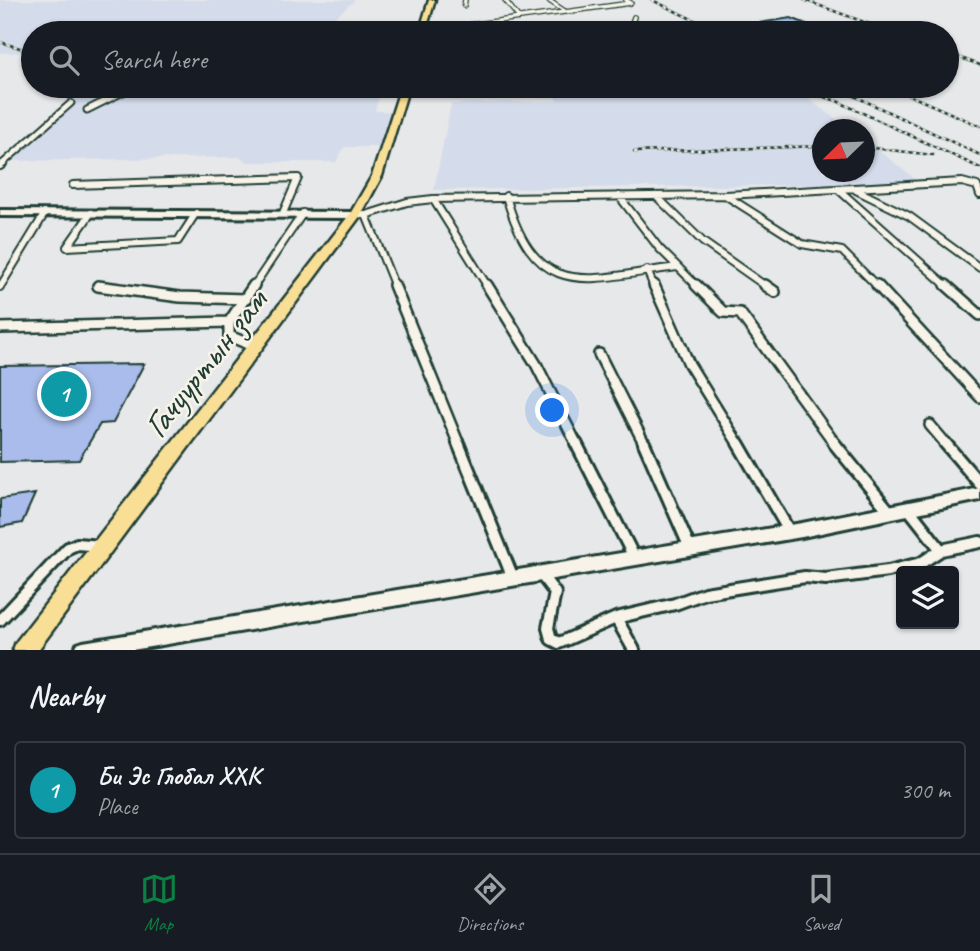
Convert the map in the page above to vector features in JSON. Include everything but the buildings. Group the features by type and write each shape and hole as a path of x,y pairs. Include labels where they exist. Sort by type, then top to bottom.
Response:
{"highway":[{"path":"426,21 432,0"},
{"name":"Гачууртын зам","path":"24,650 101,546 361,215 377,176 401,98"}],"main road":[{"path":"0,213 361,215"},
{"path":"83,650 789,531 980,494"}],"street":[{"path":"464,6 465,0"},
{"path":"505,0 519,18"},
{"path":"548,0 566,12"},
{"path":"594,0 606,7"},
{"path":"497,21 631,3 626,0"},
{"path":"633,21 634,17"},
{"path":"87,110 111,98"},
{"path":"0,166 71,103"},
{"path":"73,185 298,178 283,213"},
{"path":"513,578 361,215 407,202 433,199 725,195 962,182 977,186 980,195"},
{"path":"852,188 909,216 980,268"},
{"path":"839,190 980,315"},
{"path":"725,195 802,244 842,251 895,303 980,397"},
{"path":"619,196 643,230 723,312 740,313 824,429 889,511"},
{"path":"656,196 703,242 775,292"},
{"path":"506,197 523,240 546,266 561,277 584,278 677,267"},
{"path":"433,199 536,364 634,557"},
{"path":"0,287 45,213"},
{"path":"92,213 67,247 178,241 196,213"},
{"path":"256,346 229,336 229,322 303,213"},
{"path":"647,270 689,364 764,484 789,531"},
{"path":"98,286 180,298 246,299"},
{"path":"0,328 229,322"},
{"path":"599,354 632,416 690,548"},
{"path":"930,425 980,484"},
{"path":"908,507 941,550"},
{"path":"540,573 555,593 548,628 555,642 571,640 617,618 713,591 805,577 826,579 923,563 932,560 941,550 980,542"},
{"path":"0,620 6,617 68,548 77,544 101,546"},
{"path":"617,618 635,650"}],"shaded area":[{"path":"0,0 355,0 333,21 21,21 21,52 0,53"},
{"path":"76,98 379,98 375,111 393,112 382,147 344,147 336,162 248,162 239,157 11,161"},
{"path":"556,98 807,98 836,119 812,119 812,182 875,182 875,148 920,183 434,190 451,104 557,101"}],"railway":[{"path":"652,0 696,21"},
{"path":"804,0 861,21"},
{"path":"0,42 21,48"},
{"path":"959,57 980,65"},
{"path":"827,98 980,168"},
{"path":"859,98 980,155"},
{"path":"916,98 980,126"},
{"path":"634,152 812,146"},
{"path":"875,148 933,155"}],"place":[{"name":"Би Эс Глобал ХХК","path":"64,394"}]}
